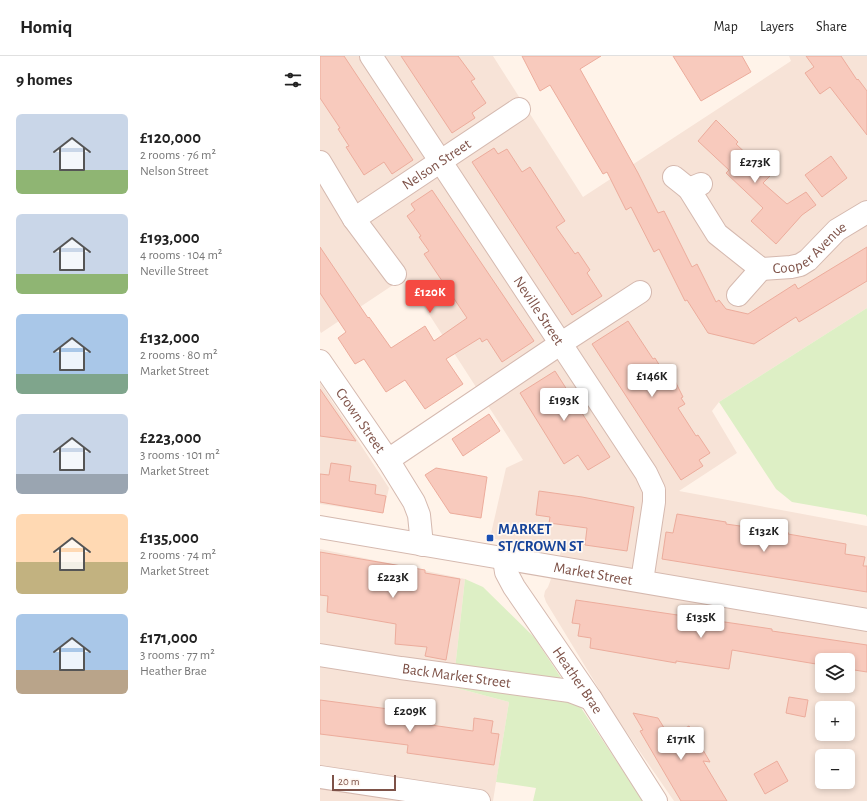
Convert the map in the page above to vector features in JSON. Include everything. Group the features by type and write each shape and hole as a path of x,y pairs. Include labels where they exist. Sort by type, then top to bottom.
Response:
{"street":[{"name":"Neville Street","path":"371,56 646,473 654,490 653,509 642,581"},
{"name":"Nelson Street","path":"354,219 519,109"},
{"path":"320,162 354,219 395,274"},
{"name":"Cooper Avenue","path":"688,183 717,234 761,269 800,265 808,260 837,230 867,212"},
{"path":"738,296 761,269"},
{"name":"Crown Street","path":"388,460 640,292"},
{"name":"Crown Street","path":"320,361 388,460 414,502 419,515 422,545"},
{"name":"Market Street","path":"320,527 867,620"},
{"name":"Heather Brae","path":"504,559 506,572 514,587 591,699 656,801"},
{"name":"Back Market Street","path":"320,655 401,668 570,691 591,699"},
{"path":"320,777 479,801"}],"shaded area":[{"path":"320,56 493,56 583,197 791,61 789,56 867,56 867,308 719,402 712,411 737,453 679,491 867,526 867,801 674,801 616,717 546,602 544,596 545,591 548,587 561,552 490,538 506,468 523,460 405,277 321,333"},
{"path":"320,383 389,488 383,513 320,504"},
{"path":"320,549 465,579 453,687 509,702 493,801 320,801"}],"green space":[{"path":"867,308 867,517 866,515 792,502 776,489 719,402"},
{"path":"465,579 483,587 534,637 643,801 533,801 536,788 496,782 509,702 453,687"}],"building":[{"path":"320,56 344,56 413,160 392,174 384,162 364,175 346,147 349,146 338,129 340,128 320,98"},
{"path":"401,56 458,56 475,79 471,81 486,103 472,113 475,118 452,133"},
{"path":"522,56 601,56 580,69 638,173 658,213 664,211 692,267 697,264 716,302 719,300 726,309 748,314 795,284 798,289 867,247 867,281 799,322 796,317 754,344 708,333 687,300 685,301 659,249 654,252 631,207 626,210 607,172 603,174 550,85 540,91"},
{"path":"673,56 742,56 751,72 701,101"},
{"path":"806,56 841,56 857,80 858,79 867,91 867,135 830,87 820,94 805,73 814,67"},
{"path":"716,120 738,142 736,144 770,176 763,183 787,204 806,192 816,205 802,215 776,244 751,221 763,208 726,173 729,170 698,141"},
{"path":"494,148 498,154 507,149 522,172 530,167 565,221 556,227 575,254 578,252 590,270 587,273 602,296 572,315 472,162"},
{"path":"831,156 847,178 822,197 805,175"},
{"path":"432,190 534,341 502,362 487,339 482,342 480,338 446,359 463,384 425,409 405,380 386,392 364,359 355,364 338,338 346,332 320,293 320,247 368,318 369,317 391,348 425,326 434,341 467,318 424,254 429,251 419,237 421,236 407,216 415,210 411,204"},
{"path":"628,321 666,376 671,373 685,404 678,408 696,436 698,435 710,453 699,460 703,466 681,480 592,344"},
{"path":"555,371 610,457 588,470 578,455 564,464 520,393"},
{"path":"320,389 356,441 320,436"},
{"path":"489,414 500,431 463,456 452,439"},
{"path":"331,463 351,466 349,481 376,485 375,494 386,496 383,513 320,502 320,474 329,475"},
{"path":"436,468 487,477 481,518 450,513 425,475"},
{"path":"539,491 582,497 634,507 627,551 585,545 587,528 549,523 550,517 536,515"},
{"path":"677,514 726,522 726,524 789,533 788,534 846,544 845,554 865,557 863,566 867,566 867,592 662,559 666,532 673,533"},
{"path":"320,552 425,570 425,573 460,579 446,660 425,656 427,647 395,644 396,624 327,612 328,596 320,595"},
{"path":"576,600 772,629 772,631 867,645 867,672 855,670 855,653 815,653 815,664 732,650 729,669 676,661 676,663 590,648 591,638 578,636 580,624 572,623"},
{"path":"789,697 808,700 805,717 786,713"},
{"path":"320,700 404,711 403,721 473,731 474,718 493,721 491,733 499,734 494,765 407,753 408,745 320,734"},
{"path":"633,713 658,718 666,731 670,729 673,735 689,726 710,762 703,761 727,801 681,801 640,731 643,730"},
{"path":"777,761 788,781 765,794 754,774"}],"place":[{"name":"MARKET ST/CROWN ST","path":"490,538"}]}
